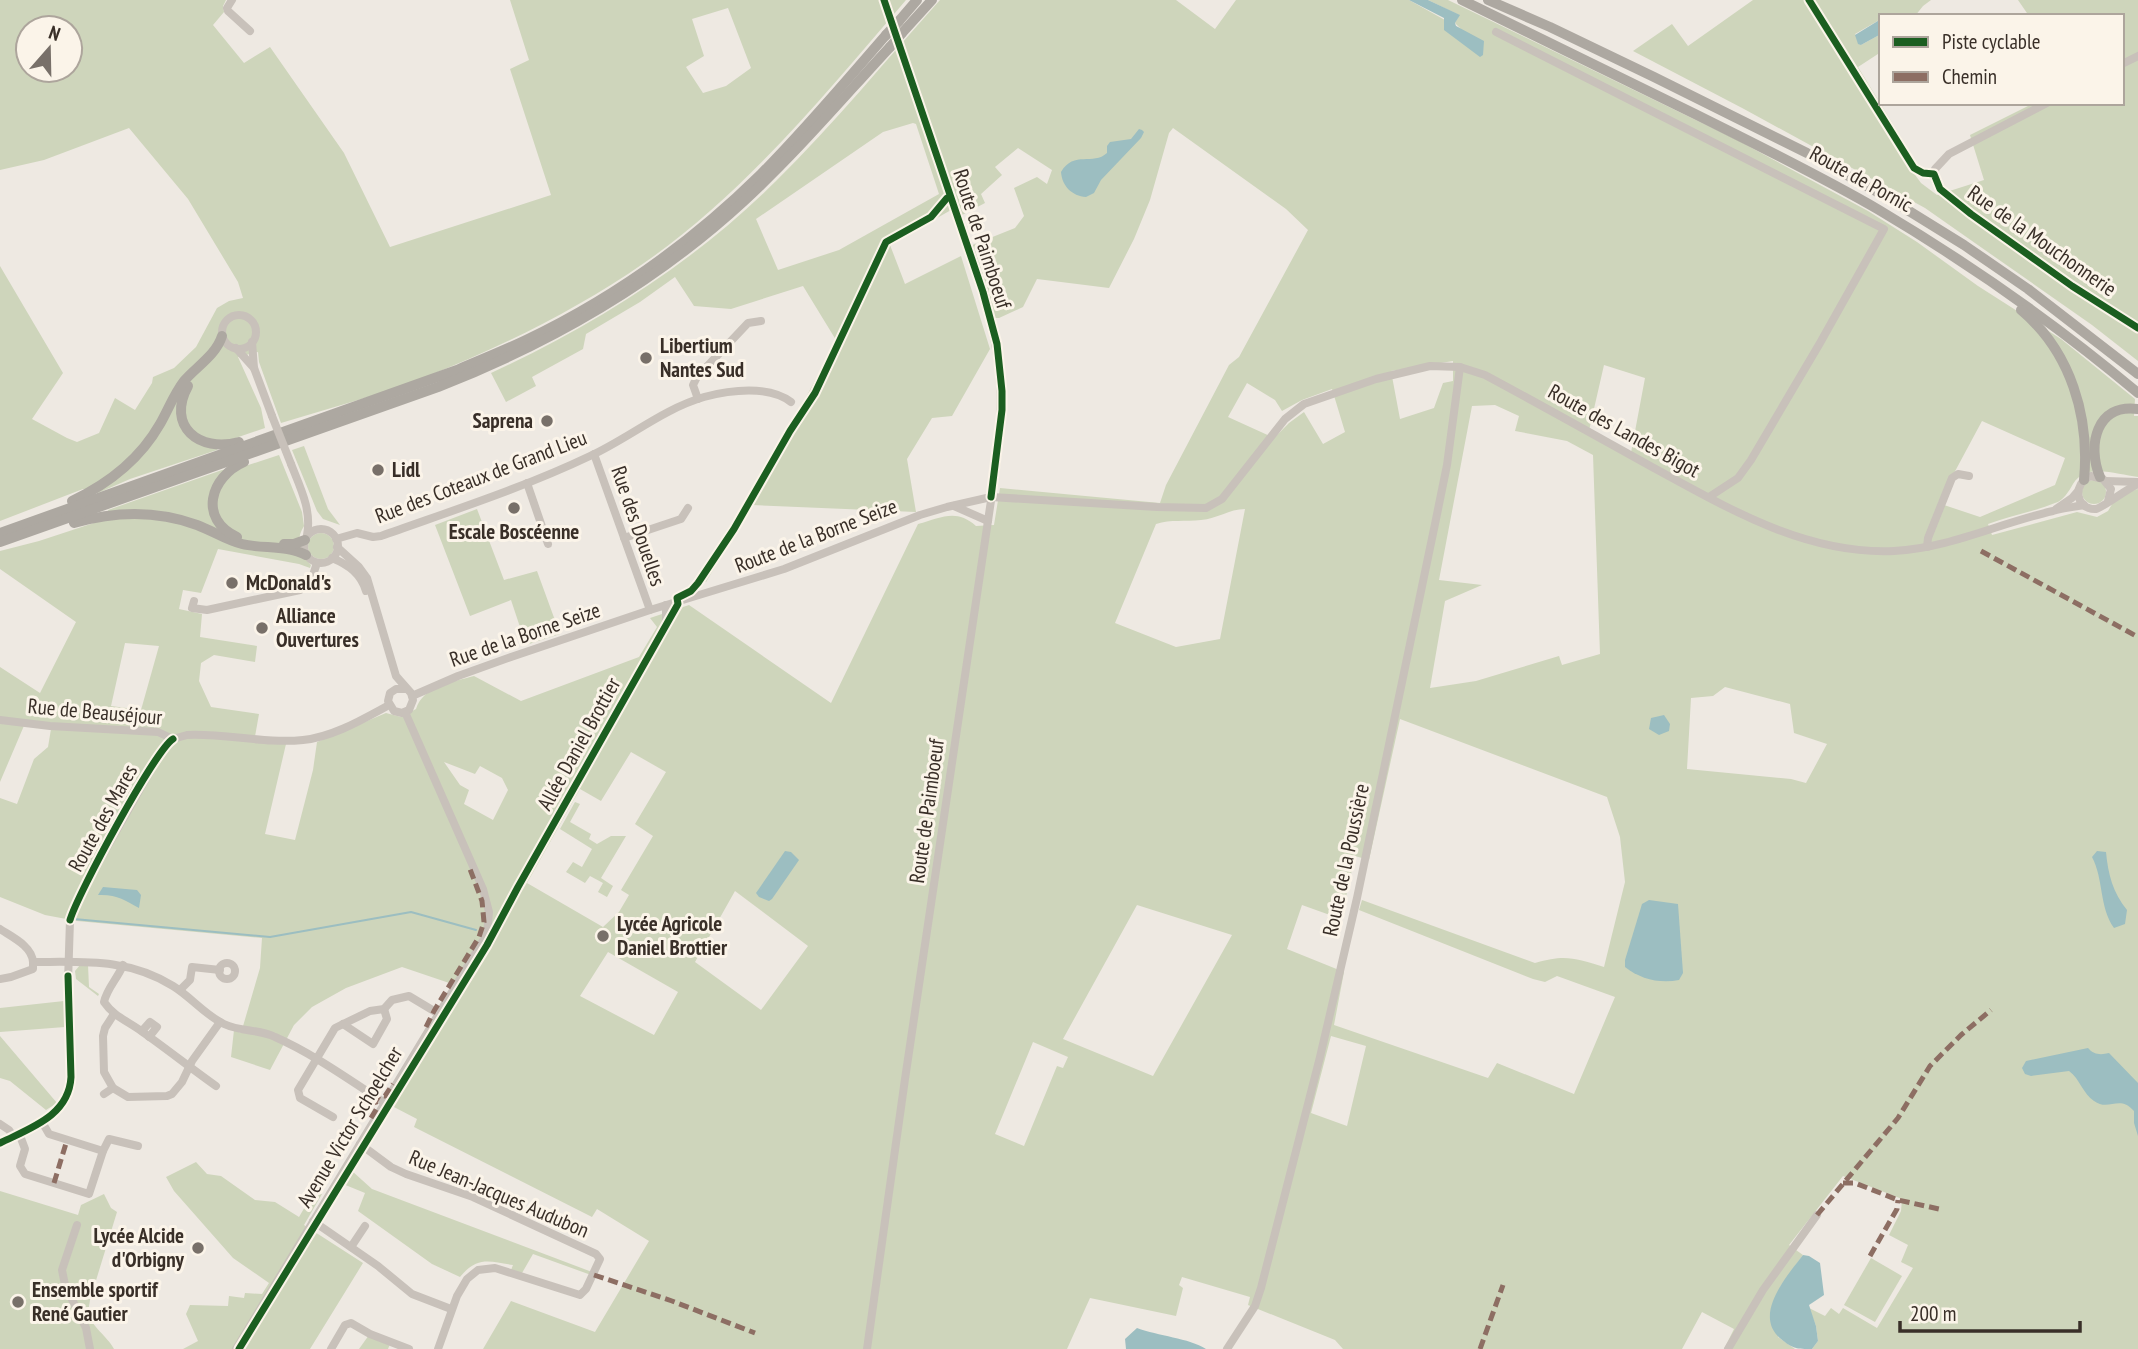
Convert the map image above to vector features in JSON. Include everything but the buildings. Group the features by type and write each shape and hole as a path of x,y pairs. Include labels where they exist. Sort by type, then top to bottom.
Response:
{"highway":[{"path":"901,27 917,0"},
{"path":"0,533 457,370 526,340 615,290 691,234 760,175 901,27 932,0"},
{"name":"Route de Pornic","path":"1462,0 1831,183 1911,229 2006,292 2079,345 2138,393"},
{"path":"1488,0 1550,27"},
{"path":"1505,0 1550,27"},
{"name":"Route de Pornic","path":"1550,27 1807,153 1899,204 2011,277 2135,369"},
{"path":"0,542 438,387 503,360 569,327 629,291 688,248 753,192 797,149 888,41"},
{"path":"2006,292 2012,303 2032,320 2047,338 2073,384 2084,429 2084,480"},
{"path":"18,526 23,520 92,491 130,463 155,433 184,381 215,350 222,336"},
{"path":"233,348 218,355 188,386 182,400 185,424 191,434 200,441 215,446 268,433 278,435"},
{"path":"2103,479 2094,463 2094,447 2102,423 2110,414 2125,409 2138,409"},
{"path":"306,537 290,544 232,535 216,518 213,496 220,479 235,466 310,438 325,428"},
{"path":"45,526 55,528 108,514 153,515 184,521 243,544 290,549 306,555"}],"street":[{"path":"232,0 228,11 250,31"},
{"name":"Route de Paimboeuf","path":"867,1349 1002,410 997,344 983,292 884,0"},
{"name":"Route des Landes Bigot","path":"991,497 1206,508 1222,499 1285,419 1304,404 1376,379 1444,365 1485,375 1709,497 1738,478 1827,332 1884,229 1496,32"},
{"path":"1914,168 1923,173 1934,174 1940,161 1949,154 2043,105"},
{"name":"Rue de la Mouchonnerie","path":"1934,174 1940,189 1971,214 2072,286 2138,328"},
{"path":"254,368 222,336 222,328 230,317 244,316 250,319 255,328 252,342 254,368 306,505 309,523 304,548 306,555 317,563 324,563 332,558 337,543"},
{"path":"698,399 693,385 698,377 748,323 761,321"},
{"path":"233,348 243,348 252,342"},
{"name":"Route de la Poussière","path":"1227,1349 1255,1306 1261,1288 1325,1038 1357,898 1447,465 1461,367"},
{"name":"Rue des Coteaux de Grand Lieu","path":"337,543 355,533 381,536 527,483 594,454 668,412 698,399 731,393 763,392 781,394 791,402"},
{"name":"Rue des Douelles","path":"594,454 650,610"},
{"path":"1927,547 1928,538 1952,478 1958,474 1969,476"},
{"path":"2052,511 2072,498 2084,480 2091,476 2138,483"},
{"path":"2103,479 2110,489 2108,501"},
{"path":"527,483 548,544"},
{"path":"1709,497 1778,531 1815,543 1870,551 1927,547 1959,540 2052,511 2084,505 2097,509 2138,483"},
{"path":"2078,491 2084,505"},
{"path":"954,506 991,497"},
{"path":"306,505 324,529 334,535 337,543 367,578 396,675 409,692 413,704 405,712 394,711 389,705 388,697 393,690 399,688 409,692"},
{"path":"954,506 988,521"},
{"name":"Route de la Borne Seize","path":"650,610 785,569 920,515 954,506"},
{"path":"624,538 681,519 688,508"},
{"path":"306,537 315,530 324,529"},
{"path":"332,558 350,567 361,579 393,690"},
{"path":"194,601 192,608 206,610 300,590 310,584 317,563"},
{"name":"Allée Daniel Brottier","path":"512,898 666,623 666,605"},
{"name":"Rue de la Borne Seize","path":"409,692 650,610"},
{"name":"Rue de Beauséjour","path":"0,720 50,726 158,732 173,738 198,734 302,740 332,732 389,705"},
{"name":"Avenue Victor Schoelcher","path":"236,1349 484,941 489,925 489,912 482,889 405,712"},
{"name":"Route des Mares","path":"0,1143 42,1122 60,1108 65,1100 71,1085 68,962 70,920 75,904 158,756 173,738"},
{"path":"0,929 25,946 33,956 33,969 0,979"},
{"path":"33,962 123,965 154,975 180,990 220,1022 238,1030 275,1036 385,1103"},
{"path":"123,965 106,993 104,1002 114,1014 216,1086"},
{"path":"180,990 190,980 192,967 220,970"},
{"path":"333,1117 300,1098 298,1090 332,1031 370,1011 384,1009 392,1000 409,996 439,1014"},
{"path":"343,1024 373,1044 387,1019 384,1009"},
{"path":"114,1014 103,1036 104,1072 113,1088 128,1097 172,1094 220,1022"},
{"path":"104,1094 113,1088"},
{"path":"42,1122 49,1134 103,1151"},
{"path":"0,1124 25,1145 20,1166 25,1174 89,1194 109,1139 138,1146"},
{"name":"Rue Jean-Jacques Audubon","path":"360,1144 391,1167 482,1202 596,1254 600,1259 586,1289 580,1295 495,1268 478,1270 462,1286 438,1349"},
{"path":"1728,1349 1763,1290 1817,1215"},
{"path":"313,1221 412,1294 451,1309"},
{"path":"77,1225 62,1270 65,1285 86,1328 90,1349"},
{"path":"351,1247 365,1226"},
{"path":"331,1349 345,1325 351,1323 370,1334 409,1349"}],"green space":[{"path":"0,0 226,0 224,12 213,25 244,63 270,47 344,153 390,247 551,195 510,69 529,60 510,0 906,0 815,105 750,174 681,236 593,296 512,339 428,376 281,423 259,362 258,352 238,357 261,408 265,428 221,443 217,450 130,479 98,493 83,489 0,521 0,266 63,373 32,419 77,442 99,433 115,398 135,410 153,377 174,368 196,347 217,308 229,301 243,298 238,282 188,199 129,128 44,160 0,170","holes":["728,8 751,68 726,86 703,93 686,67 704,56 692,19"]},
{"path":"940,0 1176,0 1215,29 1236,0 1409,0 1461,29 1455,23 1459,15 1428,0 1448,0 1737,140 1868,211 2061,339 2135,399 2134,416 2138,416 2138,477 2103,472 2086,473 2079,477 2058,502 1988,524 1992,535 2077,512 2097,517 2108,511 2117,496 2138,489 2138,1349 1812,1349 1818,1341 1809,1308 1825,1316 1831,1308 1839,1314 1843,1308 1877,1328 1913,1268 1901,1262 1908,1245 1889,1235 1901,1211 1902,1199 1843,1176 1789,1245 1803,1255 1780,1287 1778,1337 1795,1349 1724,1349 1734,1329 1702,1312 1682,1349 1343,1349 1335,1340 1248,1305 1250,1297 1182,1277 1179,1285 1183,1288 1176,1316 1090,1298 1067,1349 483,1349 511,1301 595,1332 649,1241 597,1209 592,1217 414,1127 417,1119 392,1106 464,988 402,967 346,988 312,1007 294,1025 270,1070 231,1057 234,1030 241,1033 260,968 262,938 77,921 45,915 0,897 0,798 17,804 34,759 48,747 52,723 26,721 0,782 0,667 40,693 76,622 0,569 0,551 109,518 108,510 222,470 239,468 279,455 302,512 304,526 300,546 311,565 310,568 218,549 201,593 183,590 179,609 202,614 200,637 257,646 255,662 214,655 201,663 199,681 211,707 259,714 254,742 286,744 265,834 295,840 313,770 317,742 386,713 401,717 416,709 425,695 440,686 474,676 521,701 639,657 657,627 650,618 689,605 831,703 918,524 955,516 969,520 976,526 994,525 1000,488 1160,503 1166,485 1229,365 1239,357 1308,230 1286,209 1173,128 1169,133 1150,200 1109,288 1037,279 1023,307 994,318 970,246 1015,228 1024,216 1014,188 1037,177 1047,184 1052,170 1018,148 995,167 1002,175 981,194 985,203 962,215 958,206 890,245 905,284 961,256 990,349 952,416 932,418 907,459 916,512 752,505 706,582 695,579 769,462 836,340 803,286 731,309 694,306 675,277 640,302 586,334 583,349 532,377 536,386 506,402 491,373 606,313 678,265 745,211 839,115","holes":["916,124 939,194 839,250 778,270 756,219 883,132","1453,361 1453,381 1443,383 1434,408 1400,419 1391,371","1604,365 1645,378 1630,458 1588,435","1247,383 1275,400 1282,411 1332,389 1345,432 1323,444 1304,412 1274,438 1228,417","1495,405 1519,416 1515,431 1567,441 1593,455 1600,654 1562,665 1559,656 1476,681 1430,688 1445,601 1482,585 1439,580 1472,406","1982,421 2065,458 2055,485 1980,517 1938,503","1245,509 1220,639 1176,647 1115,623 1156,524 1207,519","125,643 159,646 141,710 111,706","1725,687 1790,704 1794,733 1827,744 1806,783 1791,779 1687,769 1691,698 1713,696","1400,719 1607,797 1620,837 1625,882 1604,967 1570,958 1535,963 1362,900 1359,910 1533,979 1545,982 1557,976 1615,997 1574,1094 1497,1063 1488,1078 1334,1025 1344,972 1287,949 1302,905 1341,919 1355,856 1369,860","631,752 666,772 635,824 653,836 621,890 629,895 619,912 603,927 527,883 580,789 601,801","444,762 475,774 480,766 502,778 508,790 493,820 464,804 469,790 460,785","735,891 808,946 761,1010 695,962","1137,905 1232,935 1153,1076 1063,1039","608,952 678,992 654,1035 580,996","1331,1036 1366,1046 1347,1126 1311,1113","1033,1042 1068,1057 1063,1068 1057,1066 1024,1146 995,1134"]},
{"path":"1753,0 1931,0 1917,14 1879,14 1879,20 1855,34 1861,45 1879,35 1879,53 1858,67 1915,160 1910,168 1921,183 1937,195 1984,180 1970,135 2030,105 2124,105 2124,14 2028,14 2018,0 2138,0 2138,361 2092,325 1925,208 1633,51 1672,24 1688,46"},
{"path":"304,446 328,509 340,525 323,519 317,511 292,450"},
{"path":"2094,480 2103,483 2106,492 2103,501 2094,504 2085,501 2082,492 2085,483"},
{"path":"477,509 504,580 537,571 560,634 526,645 511,600 470,616 435,525"},
{"path":"321,533 330,537 334,546 330,555 321,559 312,555 308,546 312,537"},
{"path":"575,802 580,804 570,822 591,834 589,839 597,844 611,836 626,836 601,878 613,886 607,897 598,892 603,883 590,876 585,883 566,872 573,862 582,867 592,849 560,829"},
{"path":"80,965 88,965 89,987 99,994 98,996 76,979 75,971"},
{"path":"64,1001 65,1027 0,1032 0,1008"},
{"path":"0,1036 57,1103 46,1110 10,1081 0,1078"},
{"path":"196,1162 207,1174 221,1176 255,1200 275,1202 299,1217 313,1193 322,1194 304,1225 363,1263 310,1349 183,1349 198,1341 186,1314 190,1305 228,1306 229,1296 244,1298 245,1293 262,1294 269,1283 233,1258 174,1191 166,1177"},
{"path":"352,1171 372,1189 592,1272 591,1275 533,1254 522,1273 511,1270 513,1265 484,1262 472,1266 460,1277 432,1264 358,1211 365,1193 343,1184"},
{"path":"0,1191 78,1215 81,1205 104,1194 111,1208 117,1212 88,1313 114,1349 0,1349"},
{"path":"1871,1258 1902,1276 1875,1322 1844,1305"},
{"path":"369,1335 390,1344 388,1349 359,1349"}],"water":[{"path":"1409,0 1428,0 1460,15 1456,26 1484,41 1483,55 1480,57 1444,30 1444,18"},
{"path":"1879,20 1879,35 1861,45 1855,35"},
{"path":"1139,129 1144,132 1141,138 1101,180 1094,193 1081,196 1066,186 1061,172 1066,165 1078,160 1102,157 1107,153 1110,142 1131,139"},
{"path":"1664,715 1670,724 1669,731 1659,735 1649,729 1651,718"},
{"path":"785,851 791,852 799,860 772,899 769,901 759,897 756,893"},
{"path":"2097,851 2106,852 2112,883 2127,910 2125,924 2114,928 2106,911 2092,857"},
{"path":"103,887 137,890 141,895 139,908 125,900 98,895"},
{"path":"1649,900 1678,904 1683,973 1679,980 1651,980 1625,967 1642,904"},
{"path":"2088,1048 2098,1054 2109,1053 2138,1083 2138,1136 2134,1111 2129,1106 2119,1103 2099,1104 2087,1094 2069,1071 2031,1076 2025,1074 2022,1068 2026,1061"},
{"path":"1803,1255 1820,1263 1824,1295 1809,1305 1818,1341 1812,1349 1795,1348 1785,1342 1773,1329 1770,1319 1771,1307 1781,1284"},
{"path":"1137,1328 1191,1342 1206,1349 1126,1349 1125,1339"}],"waterway":[{"path":"74,919 270,937 411,912 476,930"}],"marked path":[{"path":"1981,551 2138,637"},
{"path":"426,1027 479,937 484,922 482,901 470,869"},
{"path":"1817,1215 1898,1118 1930,1066 1991,1010"},
{"path":"371,1118 377,1108 375,1102 379,1096 385,1096 393,1084"},
{"path":"54,1183 67,1140"},
{"path":"1843,1183 1855,1183 1898,1200 1939,1209"},
{"path":"1870,1256 1897,1209 1898,1200"},
{"path":"594,1275 755,1333"},
{"path":"1480,1349 1503,1285"}],"cycle path":[{"path":"884,0 983,292 997,344 1002,410 991,497"},
{"path":"1809,0 1914,168 1923,173 1934,174 1940,189 1971,214 2072,286 2138,328"},
{"path":"239,1349 487,945 678,604 677,598 691,591 698,583 734,529 815,393 886,242 931,217 950,197"},
{"path":"70,920 117,824 150,768 173,739"},
{"path":"0,1143 46,1119 56,1111 69,1090 71,1077 68,976"}],"place":[{"name":"Libertium Nantes Sud","path":"646,358"},
{"name":"Saprena","path":"547,421"},
{"name":"Lidl","path":"378,470"},
{"name":"Escale Boscéenne","path":"514,508"},
{"name":"McDonald's","path":"232,583"},
{"name":"Alliance Ouvertures","path":"262,628"},
{"name":"Lycée Agricole Daniel Brottier","path":"603,936"},
{"name":"Lycée Alcide d'Orbigny","path":"198,1248"},
{"name":"Ensemble sportif René Gautier","path":"18,1302"}]}
